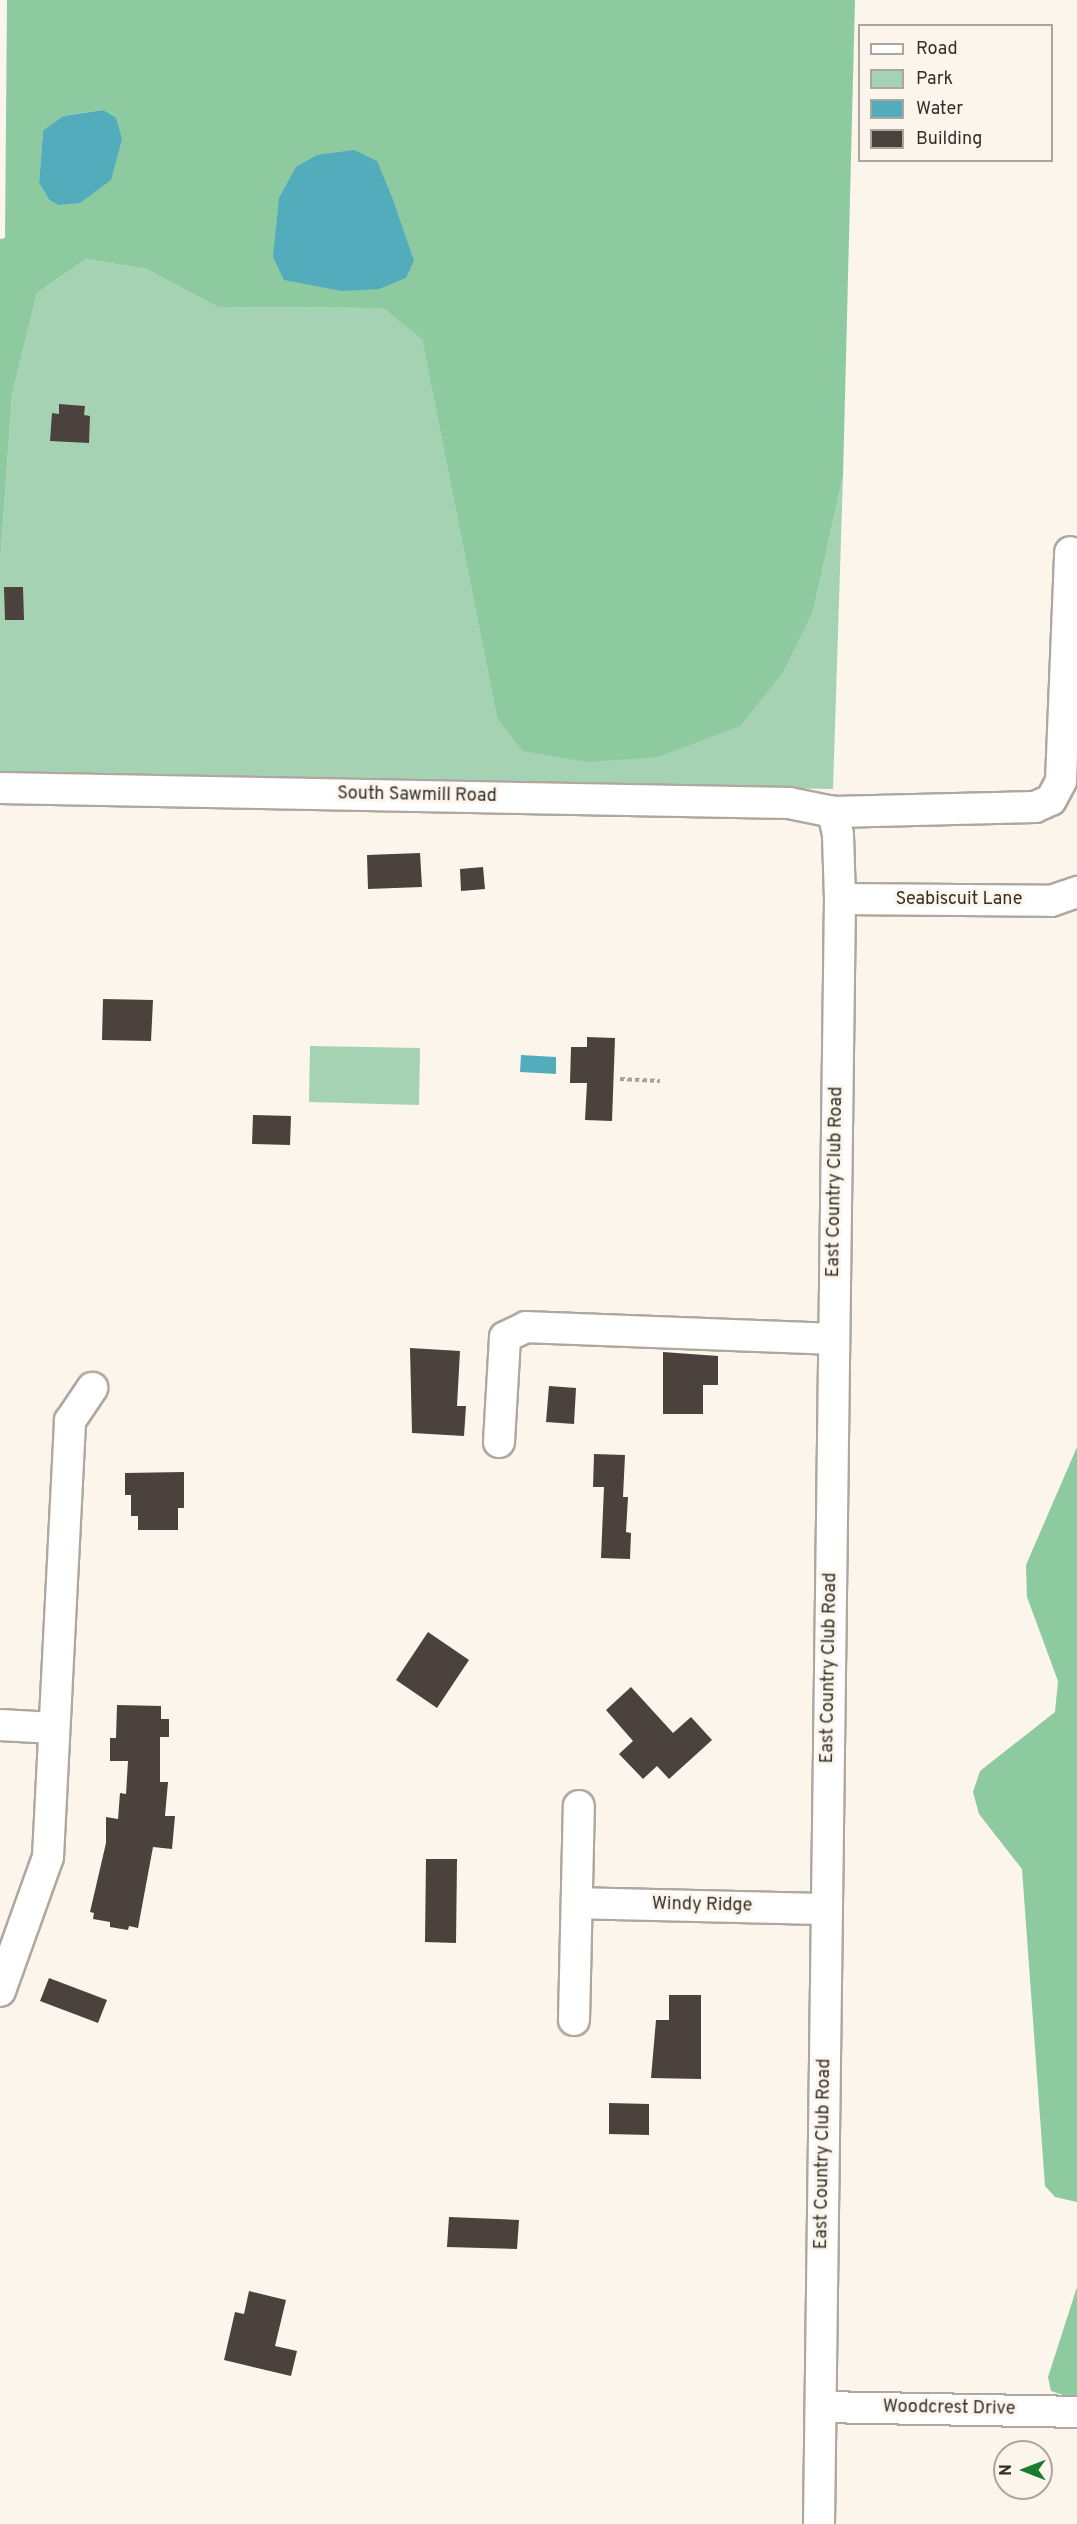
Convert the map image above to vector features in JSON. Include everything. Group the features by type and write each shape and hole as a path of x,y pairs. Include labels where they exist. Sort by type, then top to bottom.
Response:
{"street":[{"name":"South Sawmill Road","path":"0,788 789,803 833,812 1035,807 1052,800 1061,781 1070,552"},
{"name":"East Country Club Road","path":"819,2524 840,899 838,835 833,812"},
{"name":"Seabiscuit Lane","path":"840,899 1051,901 1077,892"},
{"path":"499,1442 504,1337 526,1327 834,1339"},
{"path":"0,1991 48,1857 70,1420 92,1388"},
{"path":"0,1725 54,1728"},
{"path":"574,2020 579,1806"},
{"name":"Windy Ridge","path":"577,1903 827,1909"},
{"name":"Woodcrest Drive","path":"821,2407 1077,2412"}],"path":[{"path":"620,1079 660,1081"}],"green space":[{"path":"7,0 855,0 843,476 813,612 784,671 740,726 658,757 587,762 523,751 497,718 422,339 383,308 218,307 146,269 86,259 37,293 12,395 0,564 0,239 5,238","holes":["103,110 58,205 49,200 39,183 43,132 63,116"]},
{"path":"86,259 146,269 218,307 383,308 422,338 497,718 784,671 813,612 843,476 833,789 0,776 0,564 12,395 37,293"},
{"path":"310,1046 420,1048 419,1105 309,1102"},
{"path":"1077,1447 1077,2202 1055,2197 1045,2186 1022,1869 979,1814 973,1792 980,1771 1055,1712 1058,1681 1027,1597 1026,1565"},
{"path":"1077,2287 1077,2396 1051,2391 1048,2377"}],"water":[{"path":"103,110 116,118 122,139 111,180 80,203 58,205 49,200 39,183 43,131 63,116"},
{"path":"354,150 377,161 392,197 414,261 406,278 379,289 342,291 284,280 273,257 279,198 296,167 317,155"},
{"path":"521,1055 556,1057 556,1074 520,1072"}],"building":[{"path":"59,404 85,406 84,415 90,416 89,443 50,441 52,413 59,414"},
{"path":"4,587 23,587 24,620 5,620"},
{"path":"420,853 422,887 368,889 367,855"},
{"path":"483,867 485,889 461,891 460,869"},
{"path":"103,999 153,1000 151,1041 102,1040"},
{"path":"587,1037 615,1038 612,1121 585,1120 587,1083 570,1083 571,1047 587,1047"},
{"path":"253,1115 291,1116 290,1145 252,1144"},
{"path":"410,1348 460,1351 457,1406 466,1406 464,1436 412,1433"},
{"path":"663,1352 718,1356 718,1385 703,1385 703,1414 663,1414"},
{"path":"549,1386 576,1388 574,1424 546,1422"},
{"path":"594,1454 625,1455 623,1497 628,1497 626,1532 631,1533 630,1559 601,1558 604,1487 593,1487"},
{"path":"184,1472 184,1508 178,1508 178,1530 138,1530 138,1516 131,1516 131,1495 125,1495 125,1473"},
{"path":"428,1632 469,1660 437,1708 396,1680"},
{"path":"631,1687 673,1733 691,1717 712,1740 669,1779 657,1766 643,1779 619,1754 633,1741 606,1710"},
{"path":"117,1705 161,1706 161,1719 169,1719 169,1737 160,1737 160,1782 168,1782 165,1816 175,1816 172,1849 153,1847 138,1928 129,1926 128,1930 110,1927 110,1922 93,1919 94,1913 90,1912 106,1843 106,1817 118,1819 120,1793 126,1794 128,1761 110,1761 110,1738 116,1738"},
{"path":"426,1859 457,1859 456,1943 425,1942"},
{"path":"49,1978 107,2000 98,2023 40,2001"},
{"path":"669,1995 701,1995 701,2079 651,2078 656,2020 669,2020"},
{"path":"609,2103 649,2104 649,2135 609,2134"},
{"path":"449,2217 519,2220 517,2249 447,2247"},
{"path":"249,2291 286,2300 275,2346 297,2351 291,2376 224,2360 235,2312 244,2314"}]}
